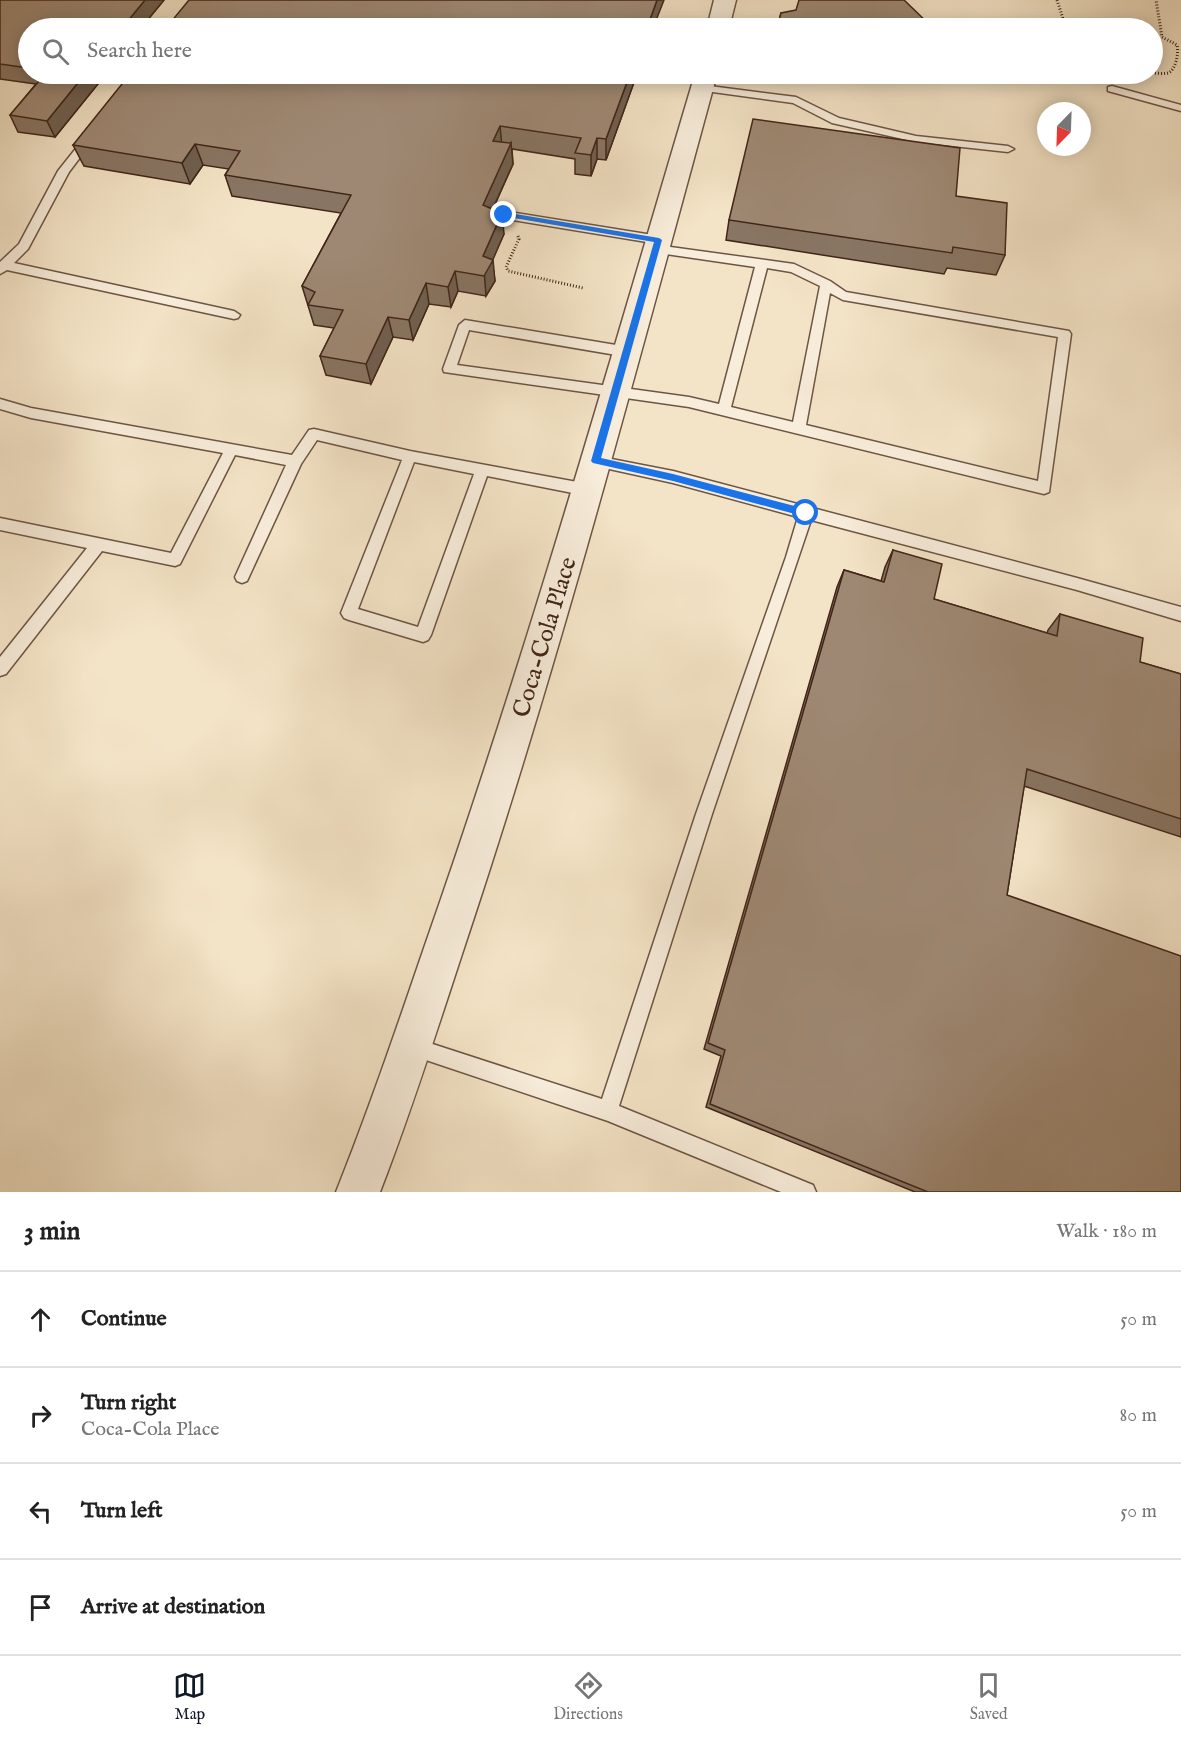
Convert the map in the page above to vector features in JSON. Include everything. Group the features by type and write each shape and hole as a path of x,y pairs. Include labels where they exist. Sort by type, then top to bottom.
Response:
{"street":[{"path":"720,18 725,0"},
{"name":"Coca-Cola Place","path":"358,1192 381,1134 485,829 548,628 703,84"}],"lane":[{"path":"719,84 796,100 836,121 916,139 1008,149"},
{"path":"1112,89 1181,108"},
{"path":"2,267 24,246 64,171 99,127"},
{"path":"504,215 657,245 794,268 826,284 843,296 1065,334 1044,488 689,402 617,390 570,387 449,369 465,325 627,352"},
{"path":"724,410 762,264"},
{"path":"2,267 234,315"},
{"path":"799,428 826,284"},
{"path":"0,404 31,413 295,461"},
{"path":"242,577 295,461 314,434 482,470 673,477 1077,584 1181,614"},
{"path":"0,524 175,560 231,450"},
{"path":"410,456 349,614 423,634 482,470"},
{"path":"608,1111 704,814 793,557 806,513"},
{"path":"0,669 99,544"},
{"path":"410,1046 608,1111 806,1192"}],"path":[{"path":"1058,0 1063,18"},
{"path":"1156,0 1159,18"},
{"path":"1163,38 1177,45 1179,51 1172,70 1163,73"},
{"path":"504,215 498,231 515,234 519,239 506,267 508,271 583,288"}],"building":[{"path":"0,0 145,0 130,18 18,18 18,67 0,64"},
{"path":"189,0 657,0 651,18 174,18"},
{"path":"799,0 904,0 923,18 780,18 781,13 796,10"},
{"path":"36,84 77,84 47,121 10,115"},
{"path":"122,84 626,84 606,139 597,138 591,155 575,153 581,138 500,126 493,141 511,143 483,205 502,213 483,256 493,260 484,276 455,271 448,287 426,283 409,320 388,317 366,364 320,356 343,310 308,305 315,292 302,286 351,195 225,175 240,151 195,144 182,163 73,145"},
{"path":"753,119 960,148 956,196 1007,203 1005,255 953,247 952,253 729,220"},
{"path":"893,550 942,564 934,599 1057,636 1060,614 1143,638 1140,662 1181,674 1181,819 1027,769 1007,895 1181,956 1181,1192 928,1192 710,1104 725,1050 708,1043 844,570 884,582"}],"route":[{"path":"504,215 659,240 596,461 673,477 806,513"}]}
